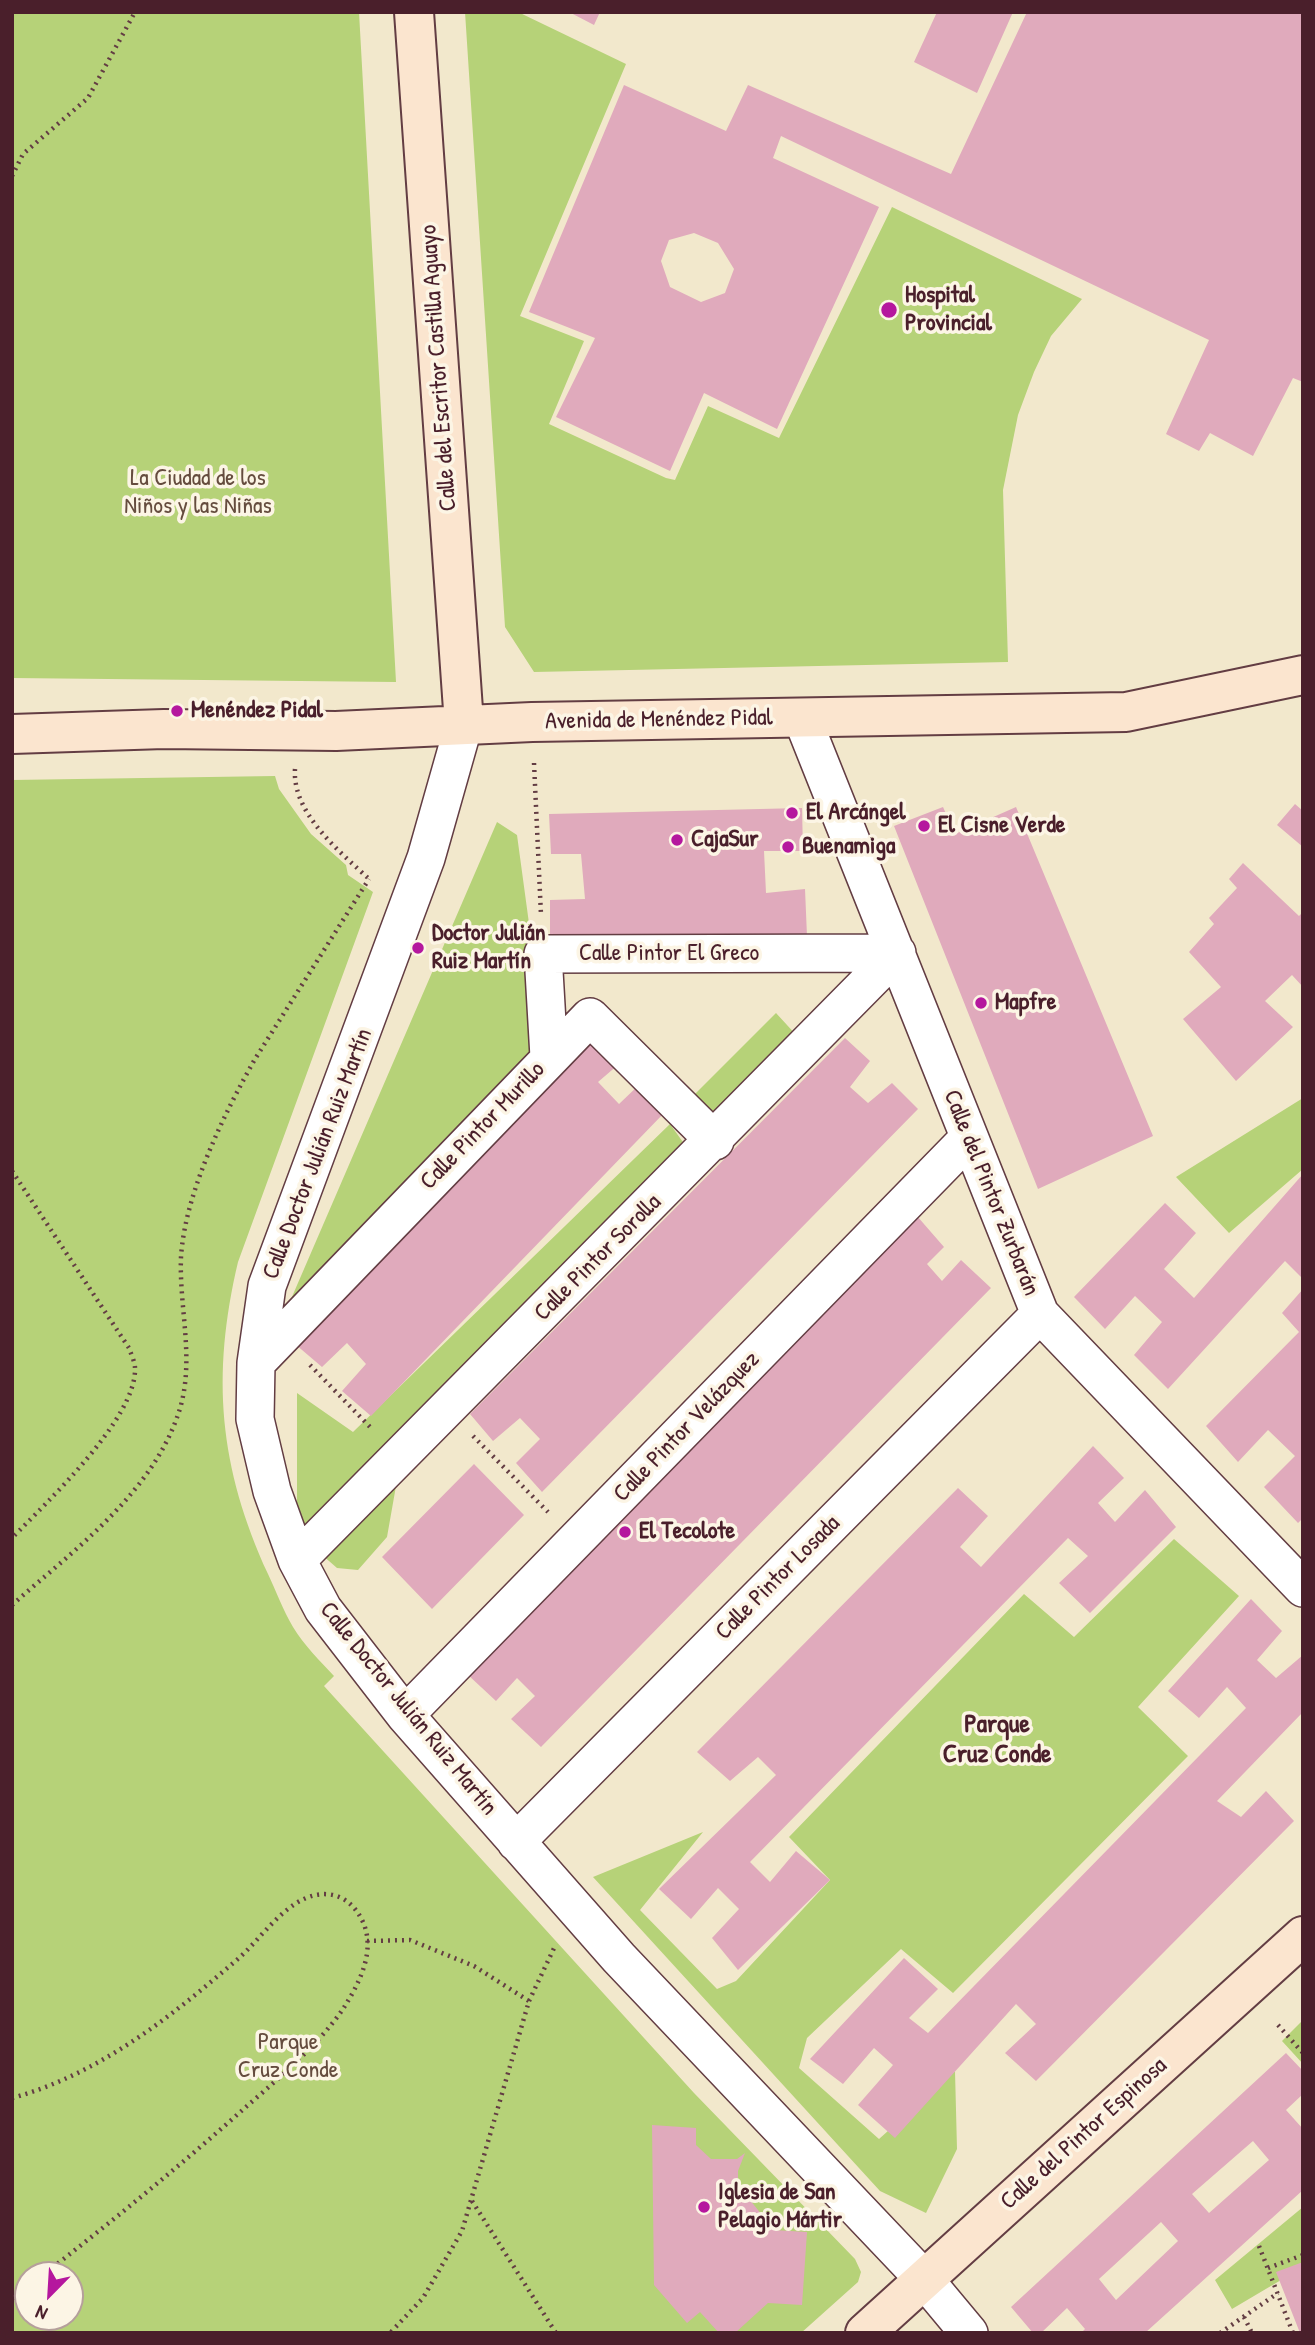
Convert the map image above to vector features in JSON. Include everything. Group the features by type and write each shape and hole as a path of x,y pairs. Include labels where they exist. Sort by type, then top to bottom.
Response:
{"street":[{"name":"Calle del Escritor Castilla Aguayo","path":"414,12 464,724"},
{"name":"Avenida de Menéndez Pidal","path":"12,734 164,729 336,731 532,722 1126,712 1303,675"},
{"name":"Calle del Pintor Zurbarán","path":"802,718 1040,1314 1303,1588"},
{"name":"Calle Doctor Julián Ruiz Martín","path":"464,724 422,870 267,1286 256,1363 255,1419 272,1491 297,1560 323,1609 405,1715 619,1958 924,2279 968,2333"},
{"name":"Calle Pintor El Greco","path":"549,1057 543,954 897,953"},
{"name":"Calle Pintor Sorolla","path":"297,1560 715,1141 897,953"},
{"name":"Calle Pintor Murillo","path":"256,1363 590,1017 715,1141"},
{"name":"Calle Pintor Velázquez","path":"405,1715 968,1139"},
{"name":"Calle Pintor Losada","path":"516,1842 1040,1314"},
{"name":"Calle del Pintor Espinosa","path":"865,2333 1303,1936"}],"path":[{"path":"12,176 23,153 88,98 135,12"},
{"path":"532,722 543,954"},
{"path":"295,763 294,789 312,819 369,879 377,884"},
{"path":"12,1605 99,1528 132,1493 170,1431 186,1378 183,1246 191,1206 205,1167 238,1089 255,1059 369,879"},
{"path":"12,1171 129,1348 135,1368 133,1382 110,1428 12,1538"},
{"path":"282,1336 399,1458"},
{"path":"446,1410 576,1540"},
{"path":"12,2098 47,2088 76,2074 169,2017 253,1945 285,1913 306,1898 331,1894 347,1899 364,1922 368,1941 366,1964 342,2011 284,2074 138,2202 61,2261"},
{"path":"390,2333 423,2298 462,2231 529,2001 559,1937"},
{"path":"368,1941 410,1940 474,1966 529,2001"},
{"path":"1278,2025 1303,2053"},
{"path":"472,2201 556,2333"},
{"path":"1259,2246 1293,2333"},
{"path":"1268,2268 1303,2255"},
{"path":"1220,2333 1278,2294"},
{"path":"1244,2317 1252,2333"}],"green space":[{"name":"La Ciudad de los Niños y las Niñas","path":"12,12 359,12 396,682 12,678"},
{"path":"465,12 518,12 626,64 520,316 584,341 549,424 675,480 708,406 779,438 892,207 1082,299 1051,336 1018,415 1003,490 1008,662 534,672 505,627"},
{"name":"Parque Cruz Conde","path":"275,776 279,789 311,834 346,865 348,875 373,892 238,1262 230,1304 224,1344 224,1421 239,1496 252,1535 289,1621 334,1676 324,1686 694,2093 855,2259 861,2272 858,2282 801,2333 12,2333 12,780"},
{"path":"497,822 517,835 536,975 538,1048 446,1139 285,1313"},
{"path":"776,1013 798,1037 719,1120 693,1096"},
{"path":"1303,1098 1303,1169 1229,1233 1176,1177"},
{"path":"670,1124 685,1145 399,1469 387,1537 358,1570 337,1568 297,1533 297,1393 353,1432"},
{"path":"1174,1539 1239,1596 1138,1707 1188,1756 953,1993 901,1949 807,2038 799,2068 879,2139 955,2071 957,2149 926,2213 880,2191 593,1877 703,1832 640,1910 717,1989 736,1981 830,1880 789,1837 1024,1594 1074,1637"},
{"path":"1303,2020 1303,2064 1282,2041"},
{"path":"1303,2207 1303,2267 1232,2309 1215,2280"}],"building":[{"path":"569,12 600,12 594,25"},
{"path":"937,12 1013,12 977,93 914,62"},
{"path":"1027,12 1303,12 1303,382 1293,378 1253,456 1210,433 1199,451 1166,434 1209,340 781,136 773,158 879,207 777,429 704,393 670,471 556,417 595,338 529,312 624,85 726,131 748,85 951,174","holes":["694,233 718,243 734,269 725,293 701,302 670,287 661,261 669,240"]},
{"path":"1295,804 1303,811 1303,847 1277,825"},
{"path":"943,807 955,834 1016,807 1153,1136 1038,1189 894,826"},
{"path":"802,808 803,851 764,851 766,893 805,889 807,936 550,941 550,900 585,899 581,854 551,854 549,814"},
{"path":"1243,863 1299,916 1303,912 1303,987 1292,975 1265,1001 1293,1027 1236,1081 1183,1019 1221,987 1189,952 1214,924 1209,918 1237,888 1229,879"},
{"path":"593,1034 619,1064 598,1082 619,1104 641,1083 665,1112 371,1416 342,1391 366,1364 347,1343 322,1367 295,1344"},
{"path":"845,1038 870,1061 850,1087 868,1103 892,1083 918,1109 542,1492 516,1463 540,1439 520,1418 493,1441 470,1414"},
{"path":"1303,1174 1303,1279 1285,1261 1168,1389 1134,1355 1162,1322 1135,1296 1105,1329 1074,1297 1165,1203 1196,1233 1164,1269 1194,1298"},
{"path":"917,1216 944,1247 927,1264 942,1281 961,1260 991,1288 541,1747 511,1719 535,1696 517,1678 496,1701 467,1674"},
{"path":"1303,1289 1303,1518 1298,1523 1264,1487 1295,1456 1268,1430 1238,1462 1206,1426 1299,1332 1282,1313"},
{"path":"1093,1446 1124,1478 1098,1503 1115,1522 1145,1490 1176,1527 1090,1613 1059,1583 1088,1556 1068,1538 750,1862 770,1882 796,1851 830,1880 738,1970 712,1938 739,1909 718,1888 691,1919 659,1889 776,1775 758,1757 730,1781 697,1752 958,1488 988,1516 960,1547 981,1567"},
{"path":"474,1464 524,1515 432,1609 382,1557"},
{"path":"1251,1599 1282,1631 1257,1660 1276,1678 1303,1655 1303,1712 1217,1801 1241,1817 1266,1791 1294,1821 1036,2081 1005,2053 1036,2024 1016,2004 895,2138 858,2105 893,2065 874,2048 843,2084 810,2059 904,1958 938,1989 909,2018 928,2033 1246,1708 1227,1687 1199,1718 1168,1691"},
{"path":"1286,2053 1303,2071 1303,2094 1286,2110 1303,2129 1303,2190 1145,2333 1081,2333 1085,2329 1067,2308 1041,2333 1033,2333 1011,2307","holes":["1253,2141 1269,2160 1209,2213 1192,2194","1161,2222 1178,2241 1116,2300 1099,2279"]},
{"name":"Iglesia de San Pelagio Mártir","path":"652,2125 696,2128 696,2145 711,2159 737,2159 745,2153 738,2171 738,2185 774,2230 807,2232 802,2305 768,2303 735,2333 719,2333 700,2312 687,2323 654,2285"},
{"path":"1303,2262 1303,2333 1300,2333 1276,2272"}],"place":[{"name":"Hospital Provincial","path":"889,310"},
{"name":"Menéndez Pidal","path":"177,711"},
{"name":"El Arcángel","path":"792,813"},
{"name":"El Cisne Verde","path":"924,826"},
{"name":"CajaSur","path":"677,840"},
{"name":"Buenamiga","path":"788,847"},
{"name":"Doctor Julián Ruiz Martín","path":"418,948"},
{"name":"Mapfre","path":"981,1003"},
{"name":"El Tecolote","path":"625,1532"},
{"name":"Iglesia de San Pelagio Mártir","path":"704,2207"}],"district":[{"name":"Parque Cruz Conde","path":"997,1740"}]}
